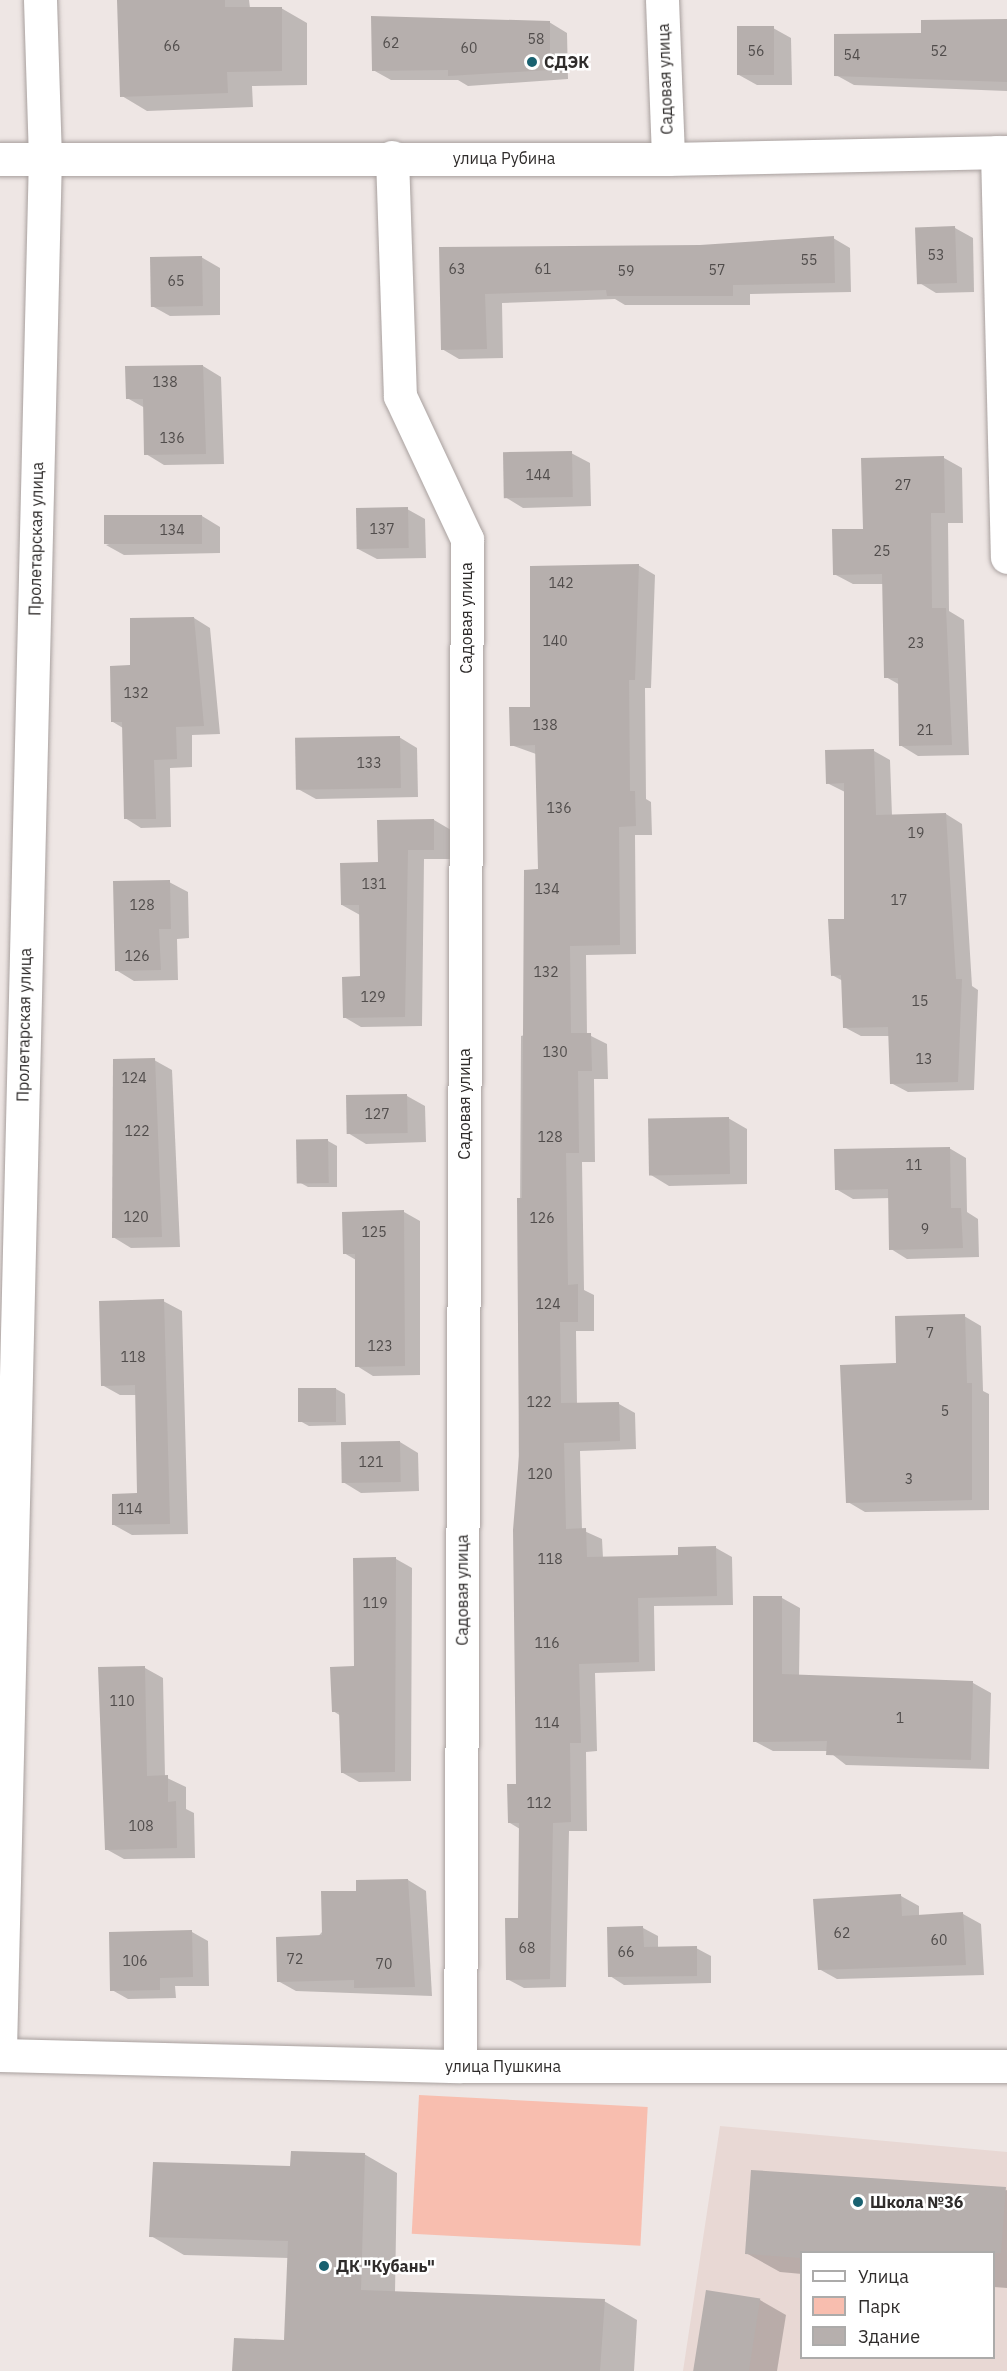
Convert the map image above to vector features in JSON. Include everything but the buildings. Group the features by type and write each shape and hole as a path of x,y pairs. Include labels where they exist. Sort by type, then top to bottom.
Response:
{"street":[{"name":"Пролетарская улица","path":"0,2050 45,159 40,0"},
{"name":"Садовая улица","path":"662,0 668,159"},
{"name":"улица Рубина","path":"0,159 668,159 1002,152"},
{"path":"1002,152 1007,557"},
{"name":"Садовая улица","path":"392,158 400,396 466,539 460,2066"},
{"name":"улица Пушкина","path":"0,2055 460,2066 1007,2066"}],"shaded area":[{"name":"Школа №36","path":"720,2126 1007,2152 1007,2371 683,2371"}],"green space":[{"path":"419,2095 648,2107 640,2246 412,2234"}],"place":[{"name":"СДЭК","path":"532,62"},
{"name":"Школа №36","path":"858,2202"},
{"name":"ДК \"Кубань\"","path":"324,2266"}]}
